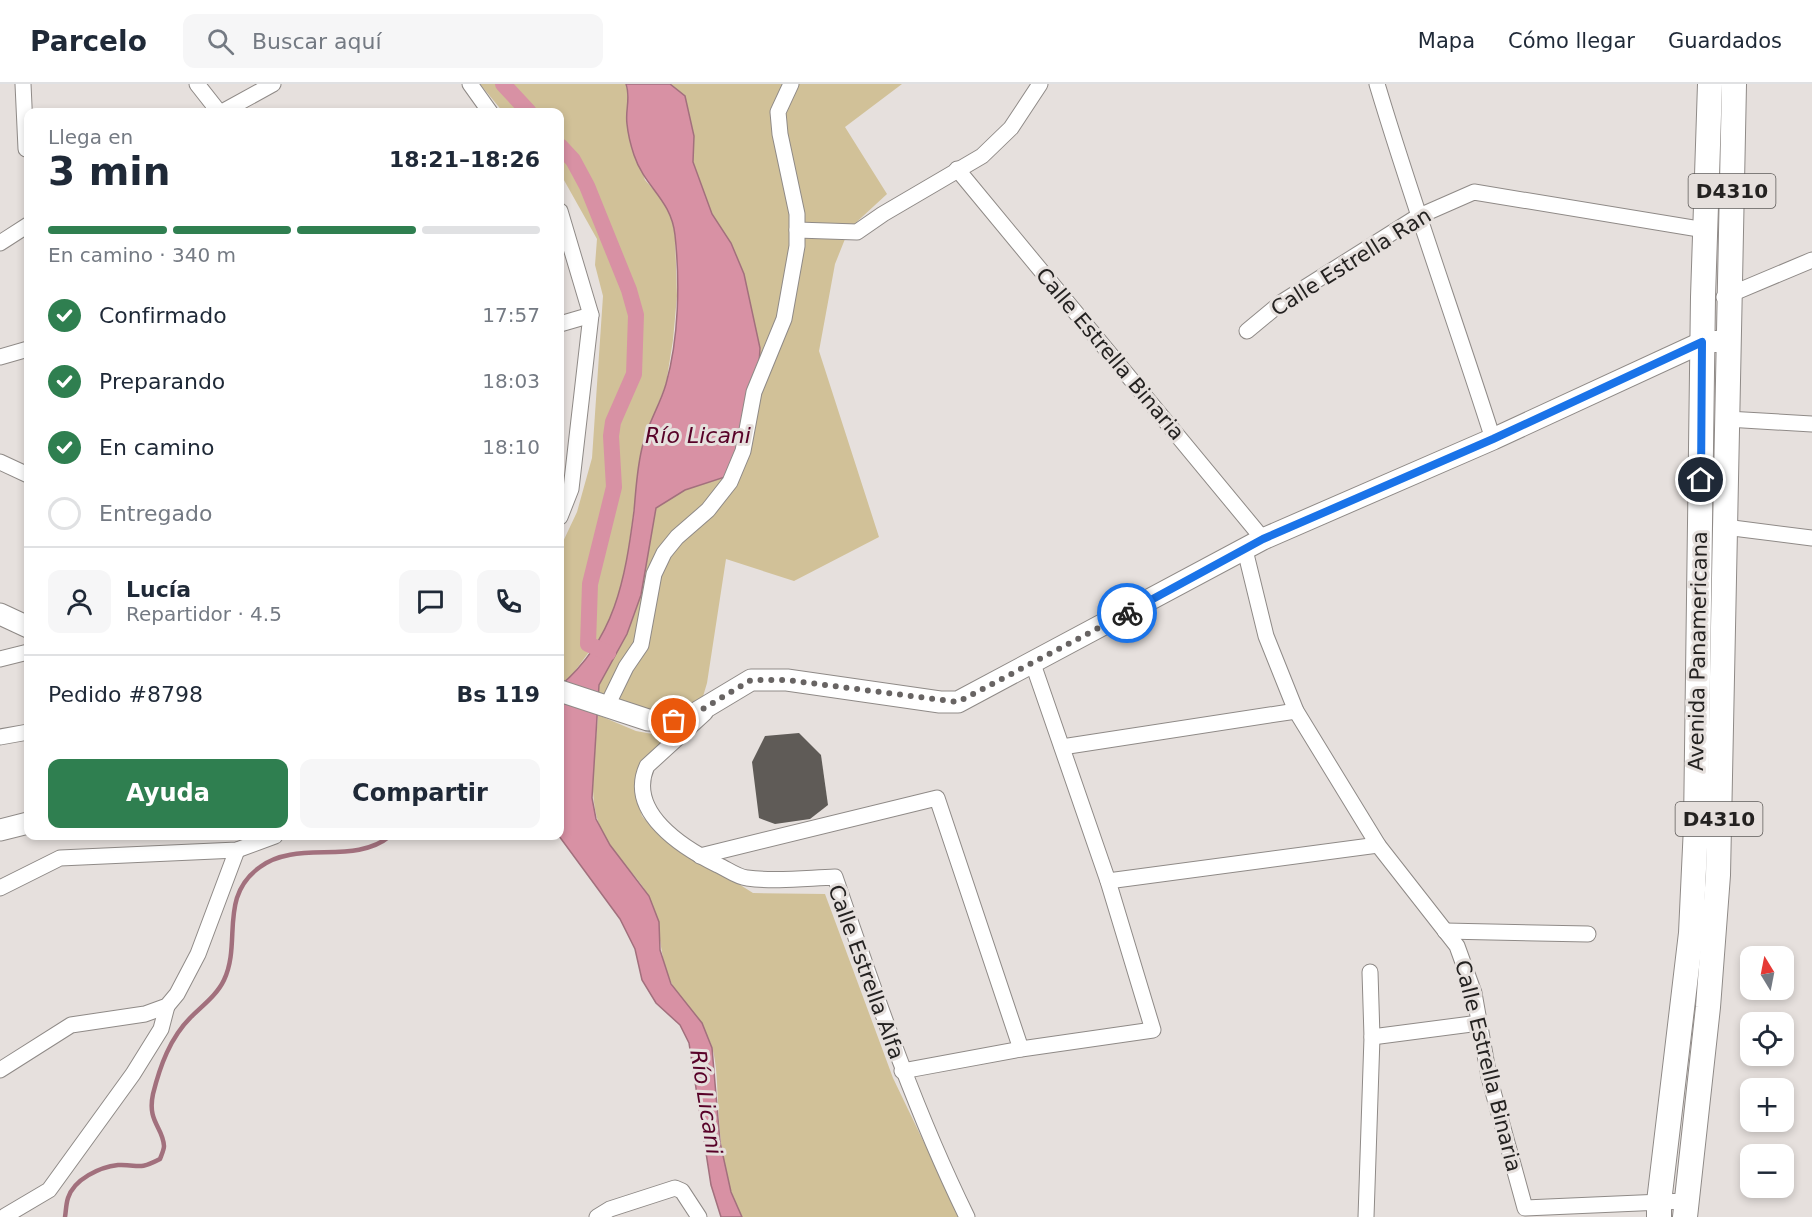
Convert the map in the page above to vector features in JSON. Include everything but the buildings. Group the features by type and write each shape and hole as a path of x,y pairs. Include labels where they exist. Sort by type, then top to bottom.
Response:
{"main road":[{"name":"Avenida Panamericana","path":"1659,1209 1691,933 1696,826 1704,230 1710,84"},
{"name":"Avenida Panamericana","path":"1685,1209 1708,1007 1718,875 1734,84"}],"street":[{"path":"23,84 24,108"},
{"path":"197,84 218,108"},
{"path":"228,108 273,84"},
{"path":"470,84 487,108"},
{"path":"603,704 642,645 654,574 664,554 677,537 708,510 730,482 743,451 754,392 784,319 793,278 797,213 780,134 778,112 790,84"},
{"path":"797,230 857,232 957,169 982,156 1011,128 1040,84"},
{"path":"1377,84 1417,217 1455,321 1493,439"},
{"name":"Calle Estrella Binaria","path":"957,169 1254,545 1266,636 1296,711 1378,845 1457,946 1474,993 1489,1077 1525,1208 1659,1209"},
{"name":"Calle Estrella Ran","path":"1247,330 1282,302 1417,217 1474,192 1704,230"},
{"path":"564,224 591,315 565,488"},
{"path":"0,243 24,228"},
{"path":"1703,297 1729,297 1812,260"},
{"path":"564,323 591,315"},
{"path":"564,692 648,720 674,721 691,716 715,703 740,684 765,679 958,702 1254,545 1493,439 1702,342 1728,341"},
{"path":"0,357 24,350"},
{"path":"1727,419 1812,424"},
{"path":"0,462 24,473"},
{"path":"1725,527 1812,538"},
{"path":"0,615 24,625"},
{"path":"0,659 24,653"},
{"path":"902,1071 1021,1049 1153,1030 1108,881 1033,664"},
{"name":"Calle Estrella Alfa","path":"715,703 647,766 643,776 643,792 650,810 664,830 700,856 745,878 835,877 902,1071 940,1163 967,1217"},
{"path":"1062,747 1296,711"},
{"path":"0,737 24,733"},
{"path":"700,856 937,798 1021,1049"},
{"path":"0,830 24,824"},
{"path":"0,888 60,858 237,850 264,840"},
{"path":"1108,881 1378,845"},
{"path":"4,1214 49,1190 133,1074 161,1029 167,1006 177,994 198,954 237,850"},
{"path":"1445,931 1588,934"},
{"path":"1366,1217 1372,1037 1370,972"},
{"path":"0,1070 71,1025 145,1014 167,1006"},
{"path":"1372,1037 1479,1023"},
{"path":"597,1217 610,1209 668,1188 682,1191 699,1217"},
{"path":"1659,1209 1685,1209"}],"shaded area":[{"path":"480,84 626,84 629,92 627,124 645,180 668,206 675,234 677,296 673,340 666,384 643,442 627,560 617,606 609,625 564,683 564,540 577,512 592,458 603,296 595,265 597,239 564,180 564,108 500,108"},
{"path":"670,84 902,84 845,127 887,194 849,229 835,264 819,351 879,537 794,581 726,559 707,683 699,710 655,713 599,695 599,685 627,634 641,595 656,508 685,490 725,477 750,305 744,274 731,243 712,214 693,162 694,136 685,96"},
{"path":"598,715 636,731 674,738 648,758 637,771 635,792 642,816 656,832 753,893 825,894 893,1078 941,1178 964,1217 742,1217 731,1190 724,1161 716,1067 712,1047 704,1030 678,994 668,975 657,920 650,899 637,879 611,848 602,833 597,817 593,767"}],"water":[{"name":"Río Licani","path":"626,84 670,84 685,96 694,136 693,162 712,214 731,243 744,274 760,348 758,381 749,428 725,477 685,490 656,508 641,595 627,634 599,685 592,798 596,819 610,845 649,896 659,922 660,950 671,984 702,1023 712,1048 720,1142 731,1192 742,1217 721,1217 711,1185 689,1043 680,1025 656,1003 642,980 635,949 620,919 562,840 564,840 564,682 594,649 614,607 626,561 641,452 666,384 676,329 678,272 673,223 634,155 627,124"}],"waterway":[{"path":"503,84 525,108"},
{"path":"564,150 573,160 587,186 629,290 636,315 634,374 613,422 611,436 614,487 590,584 588,644 608,653"},
{"path":"65,1217 67,1200 71,1191 89,1175 111,1166 142,1166 160,1159 164,1146 163,1139 152,1111 153,1094 159,1073 177,1034 224,980 229,965 235,906 239,892 247,879 260,867 275,859 308,853 360,850 384,840"}],"way so far":[{"path":"674,721 691,716 715,703 740,684 765,679 787,680 940,702 958,702 1127,613"}],"route":[{"path":"1127,613 1263,539 1493,439 1702,342 1701,480"}]}
